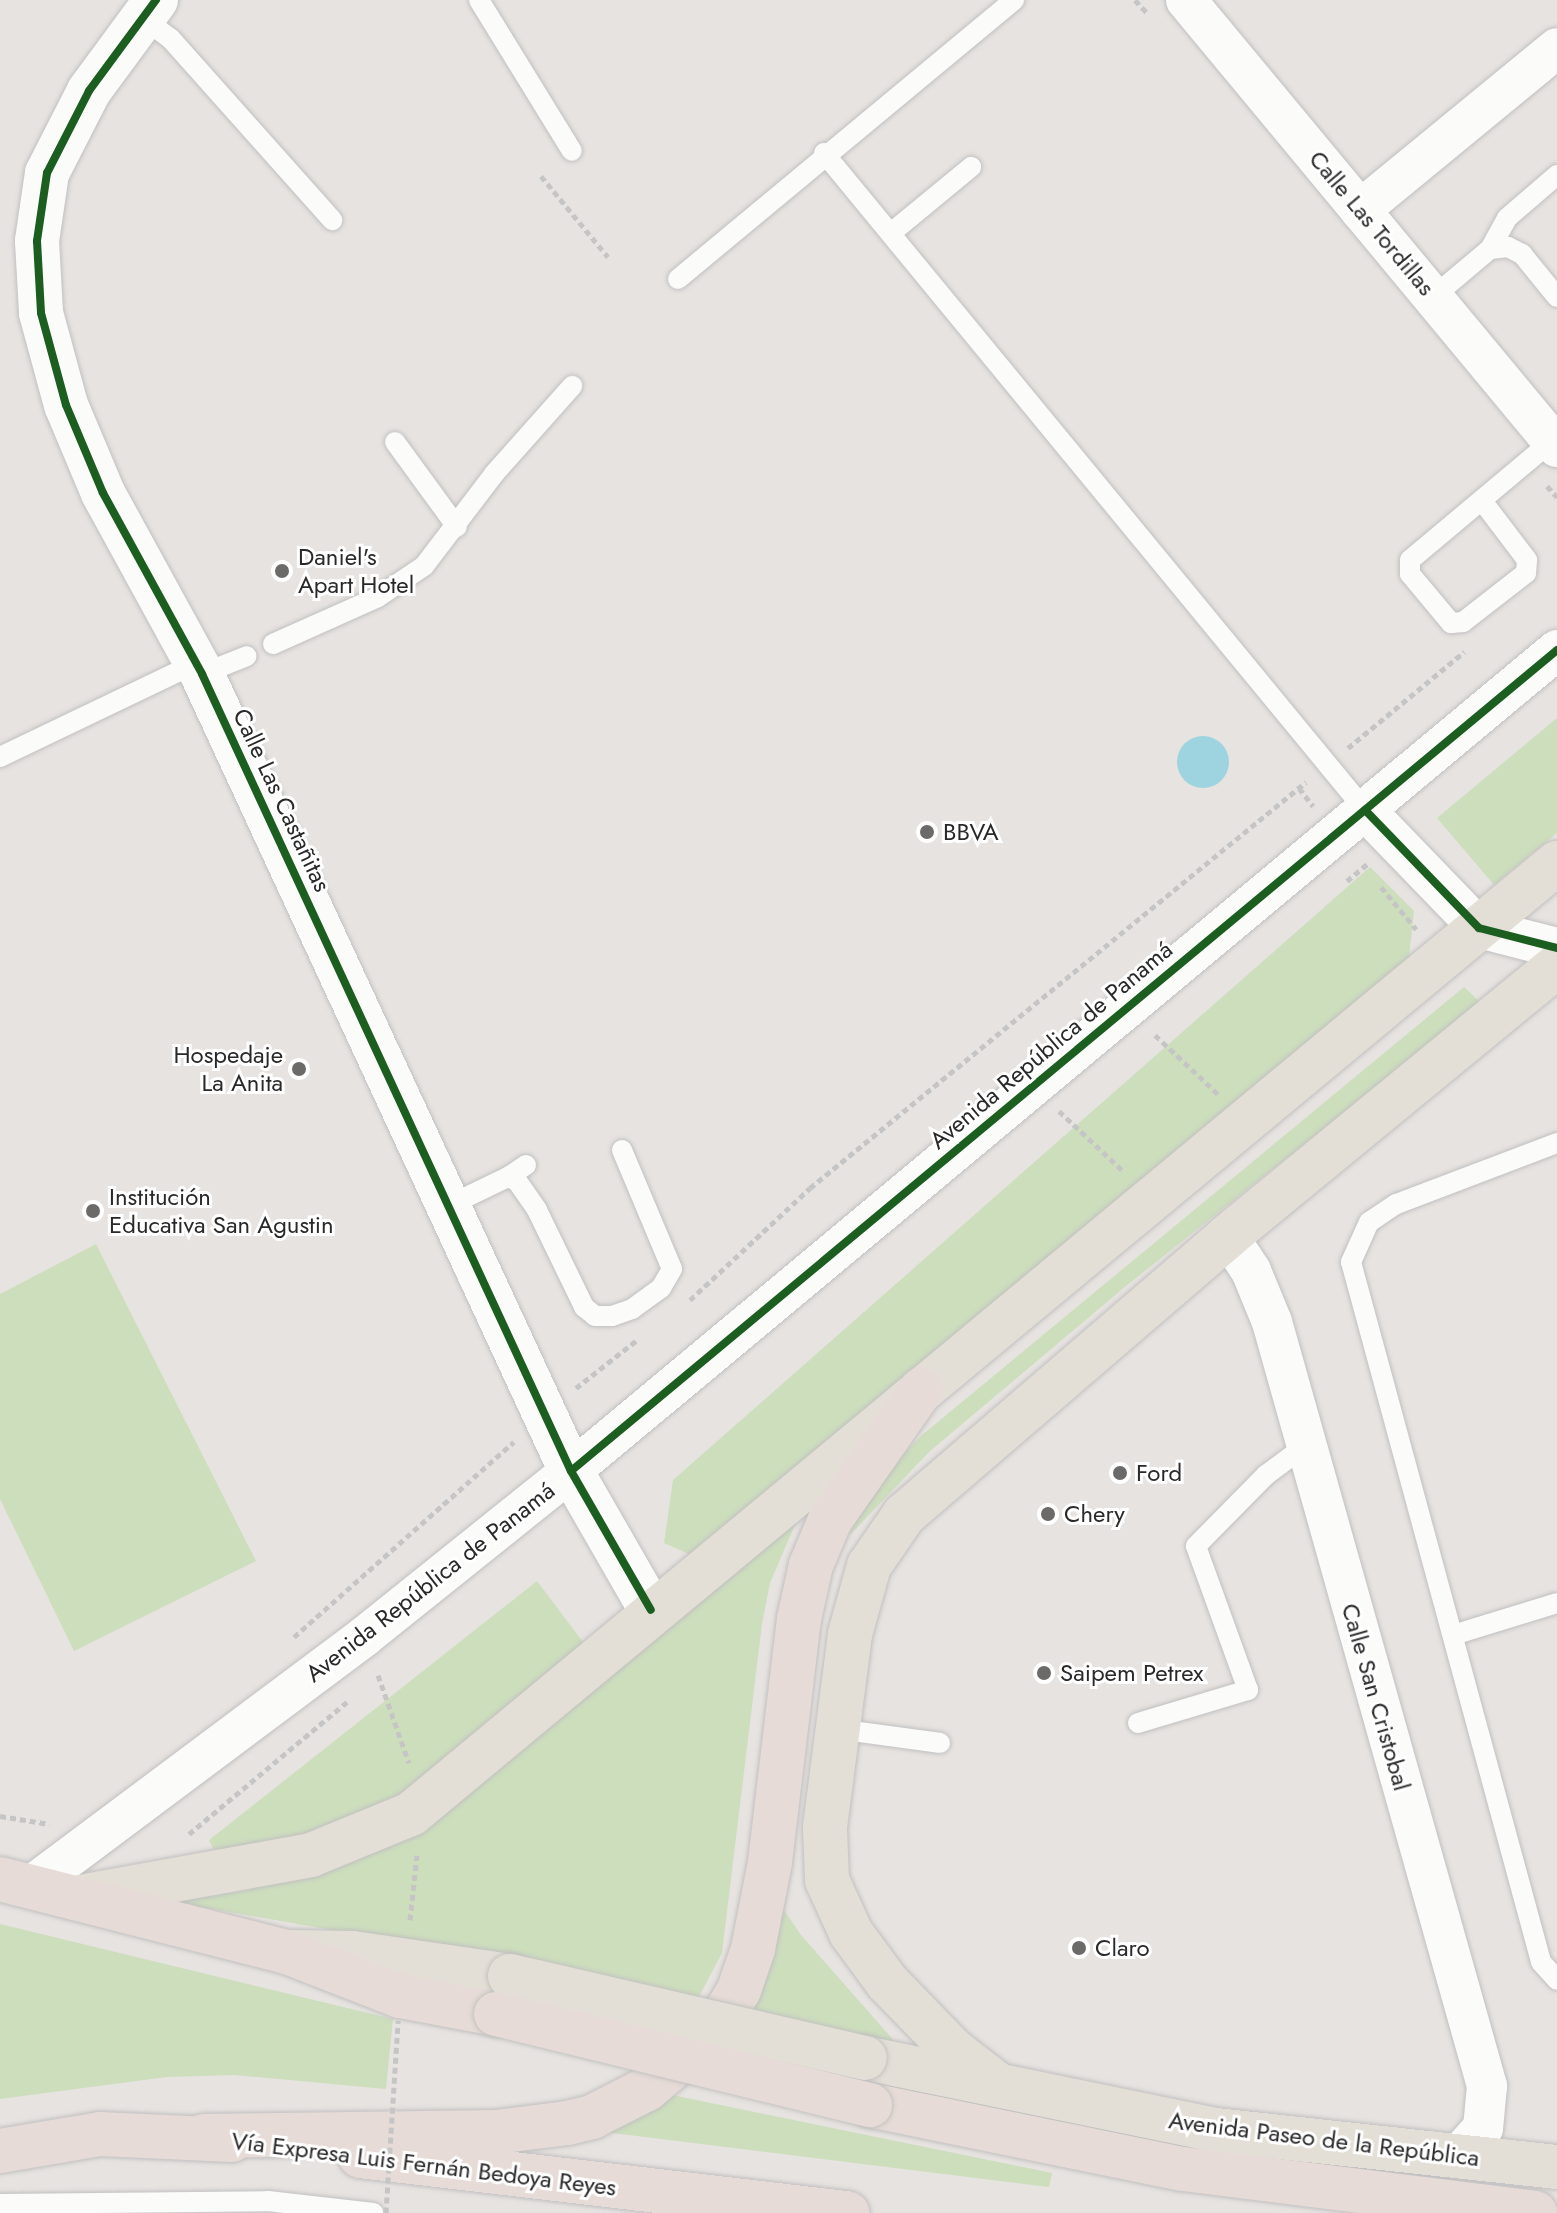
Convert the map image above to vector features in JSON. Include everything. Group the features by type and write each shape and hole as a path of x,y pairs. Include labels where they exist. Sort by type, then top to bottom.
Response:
{"highway":[{"path":"204,2136 496,2132 567,2123 592,2117 647,2089 714,2032 739,1990 753,1949 770,1862 799,1619 811,1565 830,1520 921,1390"},
{"path":"15,1882 287,1952 400,1996 503,1995 870,2105 1183,2169 1535,2213"},
{"name":"Vía Expresa Luis Fernán Bedoya Reyes","path":"0,2151 100,2134 204,2136 848,2213"}],"main road":[{"path":"75,1898 311,1855 411,1814 651,1610 1557,863"},
{"path":"998,2085 918,2018 836,1906 824,1858 837,1729 857,1599 889,1534 1228,1236 1557,966"},
{"name":"Avenida Paseo de la República","path":"503,1995 865,2058 1216,2130 1557,2167"}],"street":[{"name":"Calle Las Tordillas","path":"1186,0 1554,444"},
{"name":"Calle Las Castañitas","path":"150,9 89,91 47,173 37,241 41,313 66,405 103,493 199,669 571,1471 651,1610"},
{"path":"1360,210 1557,48"},
{"name":"Avenida República de Panamá","path":"15,1882 365,1636 571,1471 1557,650"},
{"path":"1365,810 1479,928 1557,948"},
{"name":"Calle San Cristobal","path":"1228,1236 1251,1271 1272,1322 1487,2086 1483,2128 1457,2157"}],"lane":[{"path":"479,0 572,151"},
{"path":"678,279 824,153 1014,0"},
{"path":"150,9 170,38 332,220"},
{"path":"824,153 1365,810"},
{"path":"891,233 971,167"},
{"path":"1433,297 1490,249 1507,218 1557,175"},
{"path":"1490,249 1508,247 1522,254 1557,297"},
{"path":"273,644 378,597 424,566 457,527 494,474 572,386"},
{"path":"395,442 457,527"},
{"path":"1483,502 1527,560 1526,573 1463,622 1451,623 1410,574 1410,560 1554,444"},
{"path":"0,757 199,669 247,656"},
{"path":"1557,1143 1396,1204 1369,1222 1351,1262 1541,1962 1557,1980"},
{"path":"508,1177 517,1181 537,1210 584,1307 595,1316 612,1316 632,1309 661,1288 672,1269 622,1150"},
{"path":"448,1206 526,1165"},
{"path":"1138,1723 1248,1690 1196,1546 1266,1475 1305,1446"},
{"path":"1453,1635 1557,1603"},
{"path":"837,1729 940,1743"},
{"path":"0,2204 268,2201 373,2213"}],"path":[{"path":"541,176 608,257"},
{"path":"1328,764 1473,645"},
{"path":"386,2213 398,2020"}],"green space":[{"path":"1557,718 1557,833 1494,885 1437,818"},
{"path":"1370,867 1414,911 1408,966 689,1554 664,1543 673,1480"},
{"path":"1464,987 1481,1003 1126,1286 929,1452 849,1536 869,1489 922,1435"},
{"path":"96,1244 256,1561 74,1651 0,1499 0,1294"},
{"path":"803,1506 770,1583 762,1624 722,1953 694,2006 451,1951 173,1902 244,1891 306,1873"},
{"path":"537,1581 589,1650 420,1791 349,1823 219,1860 209,1840"},
{"path":"772,1872 784,1910 801,1935 911,2060 735,2019"},
{"path":"0,1924 393,2019 386,2089 234,2075 167,2077 0,2099"},
{"path":"672,2095 1052,2173 1049,2187 588,2130"}],"water":[{"path":"1203,736 1221,744 1229,762 1221,780 1203,788 1185,780 1177,762 1185,744"}],"cycle path":[{"path":"156,0 89,91 47,173 37,241 41,313 66,405 103,493 202,674 571,1471 651,1610"},
{"path":"571,1471 1557,650"},
{"path":"1365,810 1479,928 1557,948"}],"place":[{"name":"Daniel's Apart Hotel","path":"282,571"},
{"name":"BBVA","path":"927,832"},
{"name":"Hospedaje La Anita","path":"299,1069"},
{"name":"Institución Educativa San Agustin","path":"93,1211"},
{"name":"Ford","path":"1120,1473"},
{"name":"Chery","path":"1048,1514"},
{"name":"Saipem Petrex","path":"1044,1673"},
{"name":"Claro","path":"1079,1948"}]}
